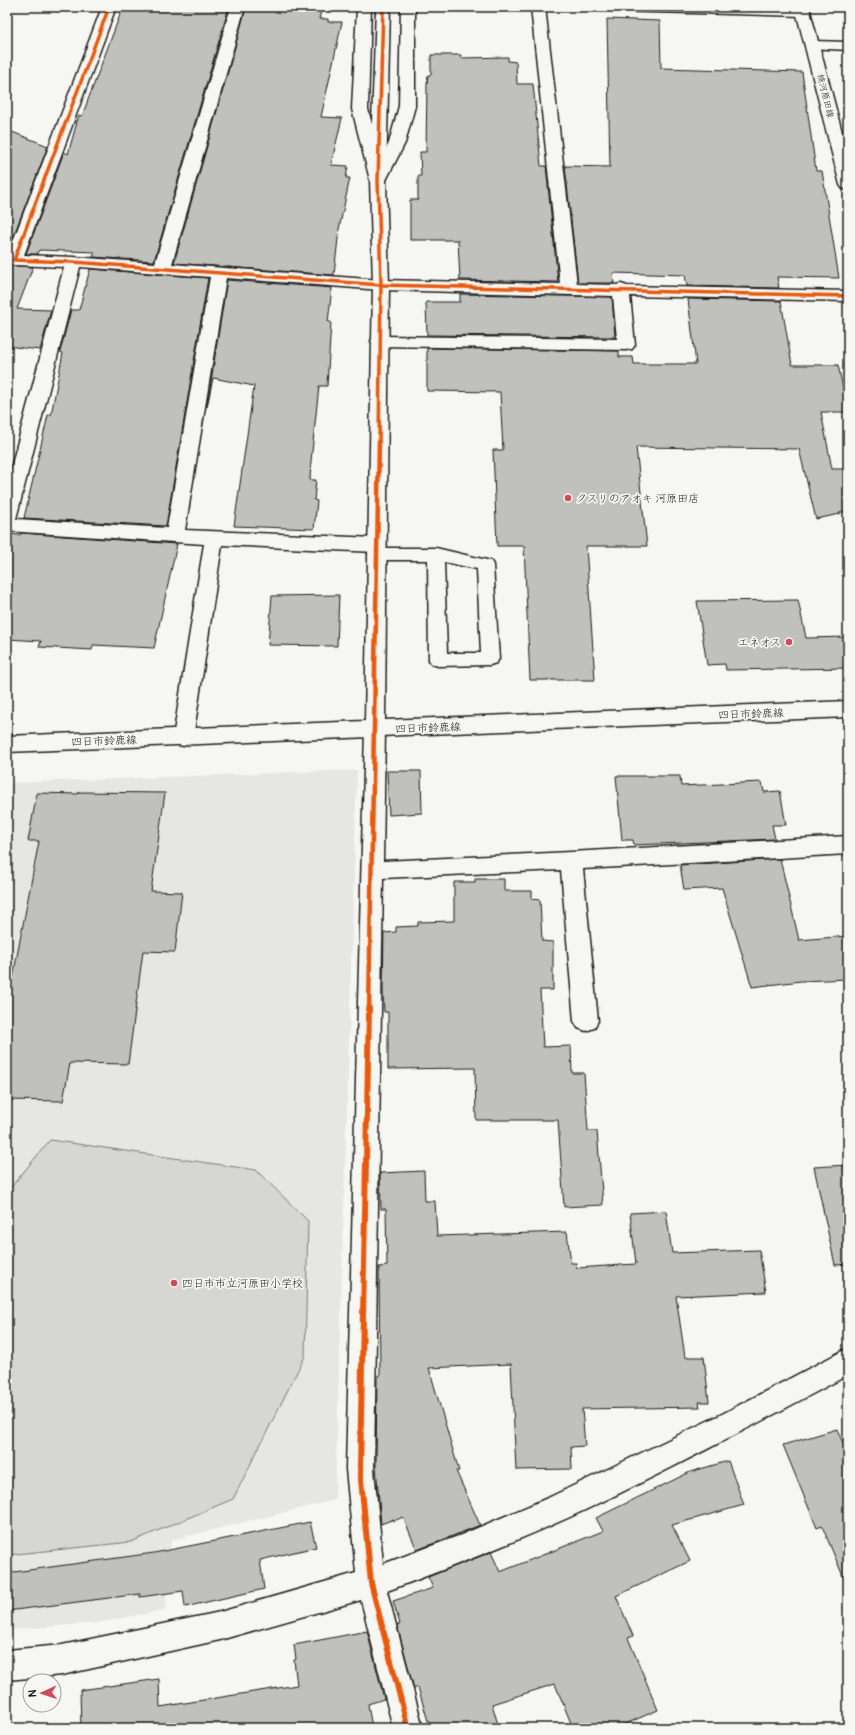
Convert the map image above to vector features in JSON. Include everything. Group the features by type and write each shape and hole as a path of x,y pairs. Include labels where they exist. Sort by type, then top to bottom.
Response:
{"street":[{"path":"109,7 11,257 14,260 73,262 381,285 621,289 848,296"},
{"path":"162,269 238,7"},
{"path":"364,7 360,109 378,180"},
{"path":"383,7 378,180 381,285 374,730 360,1469 371,1584 408,1728"},
{"path":"378,180 397,143 407,106 408,7"},
{"path":"538,7 569,288"},
{"path":"612,7 802,9"},
{"name":"楠河原田線","path":"802,9 813,45 848,185"},
{"path":"813,45 848,46"},
{"path":"7,519 73,262"},
{"path":"175,535 219,273"},
{"path":"380,341 626,345 621,289"},
{"path":"7,526 175,535 376,549"},
{"path":"183,738 214,538"},
{"name":"四日市鈴鹿線","path":"7,744 183,738 848,709"},
{"path":"371,870 571,861 848,845"},
{"path":"571,861 586,1021"},
{"path":"7,1665 62,1660 220,1626 371,1584 463,1548 560,1507 732,1423 848,1361"}],"lane":[{"path":"376,549 436,554 484,566 490,659 438,660 436,554"}],"shaded area":[{"name":"四日市市立河原田小学校","path":"357,770 335,1500 171,1540 165,1610 96,1623 7,1630 7,783"},
{"path":"50,1140 256,1170 308,1221 305,1356 233,1499 131,1542 7,1555 7,1192"}],"building":[{"path":"123,7 229,7 154,261 93,257 95,252 39,250 37,254 26,254 64,152 68,154 79,115 82,116"},
{"path":"288,7 322,7 319,19 328,19 328,22 342,22 321,117 342,118 331,165 348,166 346,178 350,178 339,229 334,275 174,263 246,8 287,10"},
{"path":"607,19 660,21 661,68 802,72 816,171 822,171 839,278 777,277 779,288 687,286 685,275 613,273 614,283 578,283 565,166 610,167"},
{"path":"431,55 461,55 461,58 508,57 508,61 516,62 517,84 533,84 541,166 546,166 558,282 460,280 458,240 410,240 410,200 418,200 418,176 421,176 420,152 426,152 427,84 428,75 431,75"},
{"path":"7,130 48,146 7,253"},
{"path":"7,265 33,267 17,309 51,310 40,350 7,346"},
{"path":"90,269 208,278 166,526 24,518 48,415 51,415 63,353 60,352 71,310 79,310"},
{"path":"227,280 332,288 328,322 331,322 327,386 319,386 311,461 310,480 316,480 314,500 317,501 314,529 234,526 254,386 213,378 207,407"},
{"path":"460,294 612,297 615,337 427,335 426,302 460,302"},
{"path":"688,299 781,301 792,365 838,365 848,412 821,412 832,469 848,469 848,512 840,512 840,514 816,519 799,449 636,447 647,546 586,546 595,680 530,680 524,546 497,546 493,450 503,450 500,392 427,391 427,348 619,351 619,357 633,357 634,364 696,364"},
{"path":"21,533 177,544 154,648 93,645 92,650 39,647 41,641 7,639 7,534 20,535"},
{"path":"339,595 337,646 268,645 272,596"},
{"path":"798,600 806,638 848,637 848,668 726,670 725,664 707,665 697,601"},
{"path":"387,771 421,771 422,813 389,815"},
{"path":"616,776 680,776 681,786 762,782 764,792 780,791 786,825 772,825 775,839 634,845 633,840 622,840"},
{"path":"79,792 165,793 151,891 182,892 175,952 143,951 128,1064 70,1063 63,1101 7,1100 7,977 13,977 39,841 28,841 37,793 78,794"},
{"path":"780,859 799,940 848,936 848,979 801,981 752,987 722,888 684,890 680,865"},
{"path":"475,879 504,879 504,891 532,891 532,899 540,900 542,941 553,942 553,990 540,990 543,1047 571,1046 572,1073 584,1073 588,1131 597,1131 603,1205 564,1207 558,1120 476,1120 475,1068 388,1069 388,1012 384,1012 383,991 384,933 396,932 396,927 418,926 418,922 454,921 454,882 475,882"},
{"path":"848,1165 848,1264 835,1265 814,1167"},
{"path":"424,1171 425,1201 435,1201 437,1236 567,1232 571,1263 576,1263 577,1268 636,1264 630,1213 666,1211 672,1253 759,1250 766,1292 676,1296 685,1357 704,1357 709,1402 699,1402 700,1407 582,1409 585,1446 571,1447 572,1469 516,1470 511,1364 429,1368 459,1471 456,1471 480,1525 417,1550 403,1517 381,1524 376,1466 377,1377 380,1376 379,1267 387,1266 386,1209 381,1209 380,1173"},
{"path":"837,1429 848,1455 848,1588 822,1526 817,1528 783,1445"},
{"path":"728,1461 744,1505 672,1525 690,1561 616,1596 633,1636 628,1638 658,1710 616,1728 573,1728 555,1684 492,1704 499,1728 430,1728 418,1687 414,1689 397,1625 400,1624 393,1601 433,1588 428,1577 491,1552 500,1572 603,1531 596,1518 690,1472"},
{"path":"310,1522 316,1547 260,1560 264,1589 185,1607 183,1591 140,1597 140,1594 7,1611 7,1573 154,1553"},
{"path":"367,1631 384,1699 368,1704 372,1728 81,1728 80,1690 159,1679 160,1707 297,1685 294,1645"}],"cycle path":[{"path":"109,7 14,260 73,262 381,285 848,296"},
{"path":"383,7 378,180 381,285 375,730 360,1469 371,1583 408,1728"}],"place":[{"name":"クスリのアオキ 河原田店","path":"568,498"},
{"name":"エネオス","path":"789,642"},
{"name":"四日市市立河原田小学校","path":"174,1283"}]}
